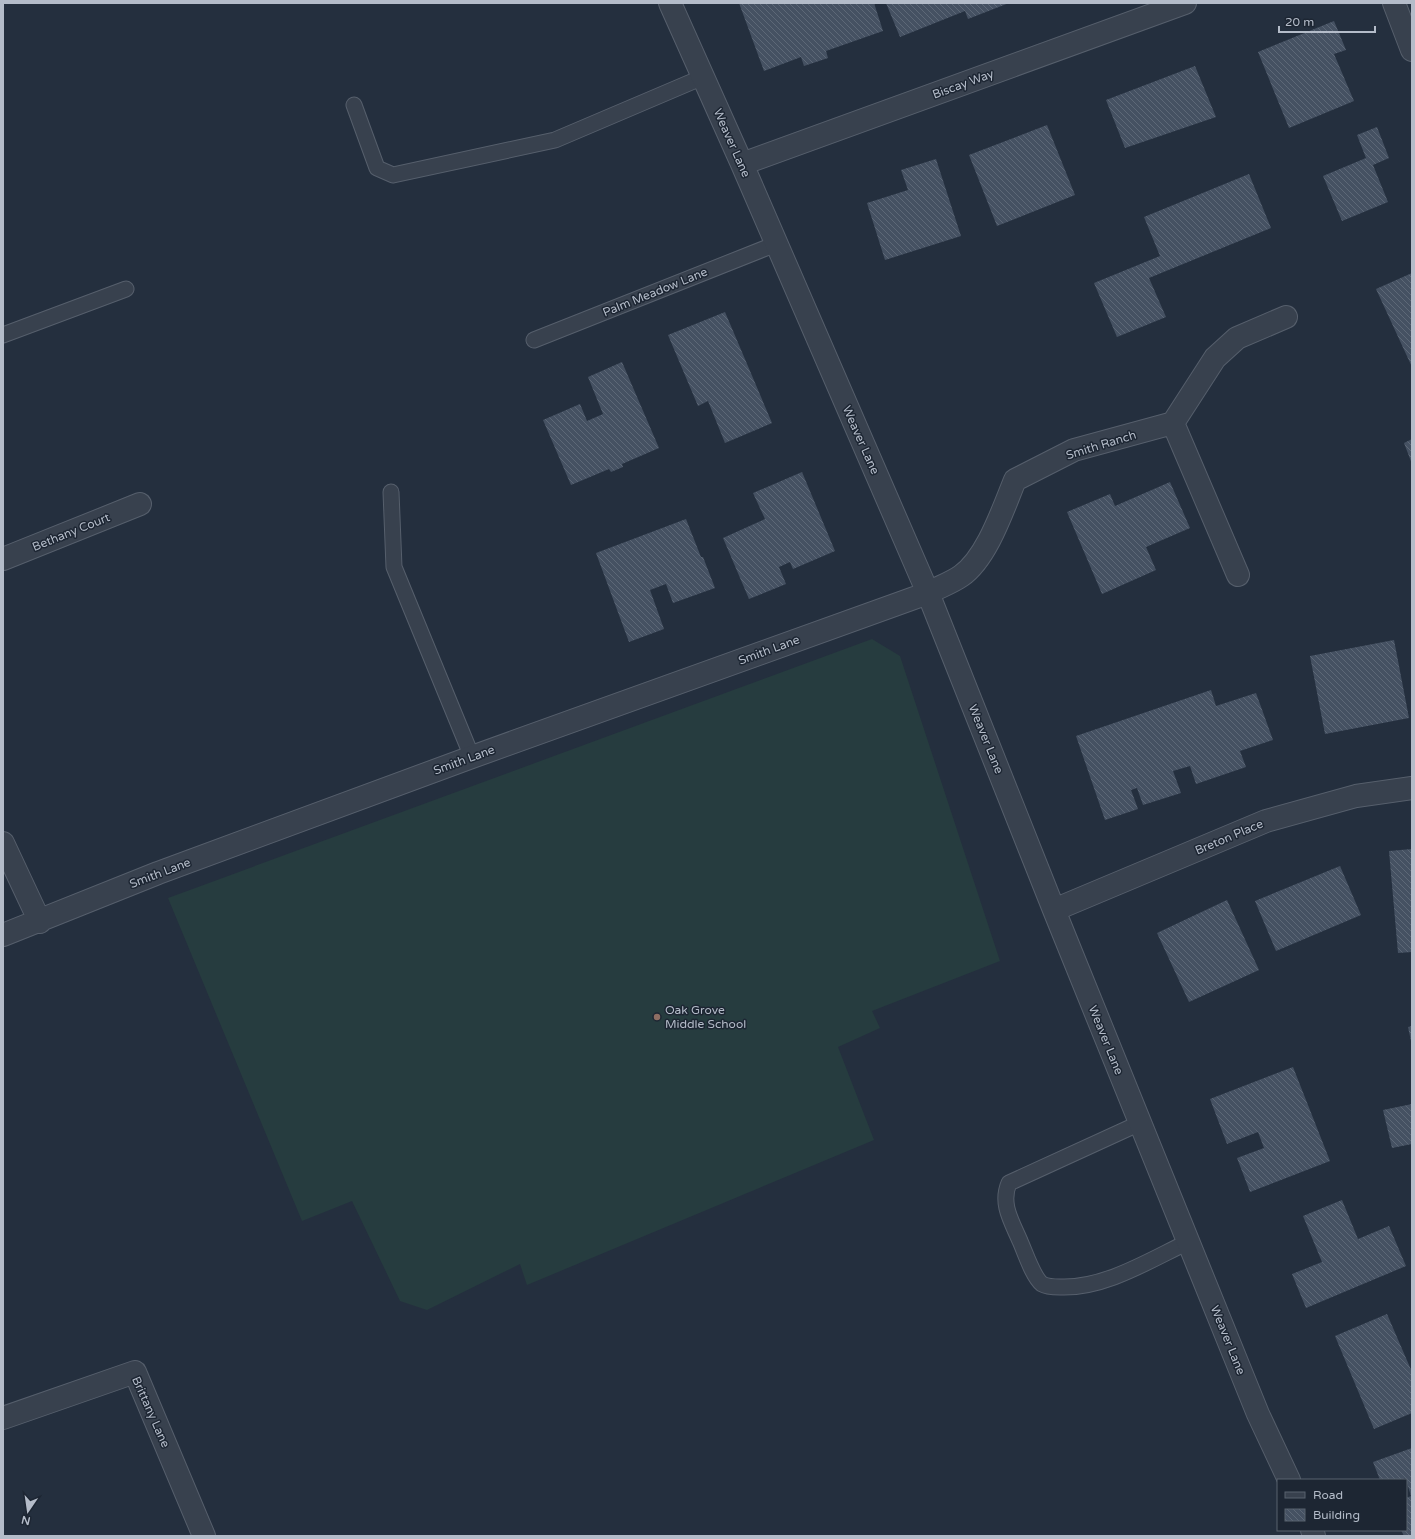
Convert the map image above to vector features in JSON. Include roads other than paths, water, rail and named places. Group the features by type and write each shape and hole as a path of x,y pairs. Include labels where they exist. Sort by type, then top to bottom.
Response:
{"street":[{"name":"Weaver Lane","path":"670,3 742,164 928,593 1188,1242 1258,1414 1289,1479"},
{"name":"Biscay Way","path":"742,164 1185,3"},
{"path":"1394,3 1412,50"},
{"path":"1238,574 1173,423 1215,358 1237,338 1286,317"},
{"name":"Smith Ranch","path":"928,593 962,576 982,555 1001,516 1015,480 1074,450 1173,423"},
{"name":"Bethany Court","path":"3,560 140,504"},
{"name":"Smith Lane","path":"3,935 40,922 158,873 472,757 928,593"},
{"name":"Breton Place","path":"1054,910 1266,821 1356,796 1412,788"},
{"path":"3,842 40,922"},
{"name":"Brittany Lane","path":"3,1418 135,1372 204,1536"}],"lane":[{"path":"354,105 377,168 392,175 555,140 703,77"},
{"name":"Palm Meadow Lane","path":"534,340 776,244"},
{"path":"3,335 126,289"},
{"path":"391,492 394,567 472,757"},
{"path":"1140,1123 1010,1183 1006,1191 1006,1208 1034,1271 1042,1283 1053,1287 1073,1288 1100,1282 1131,1270 1188,1242"}],"place":[{"name":"Oak Grove Middle School","path":"657,1017"}]}
